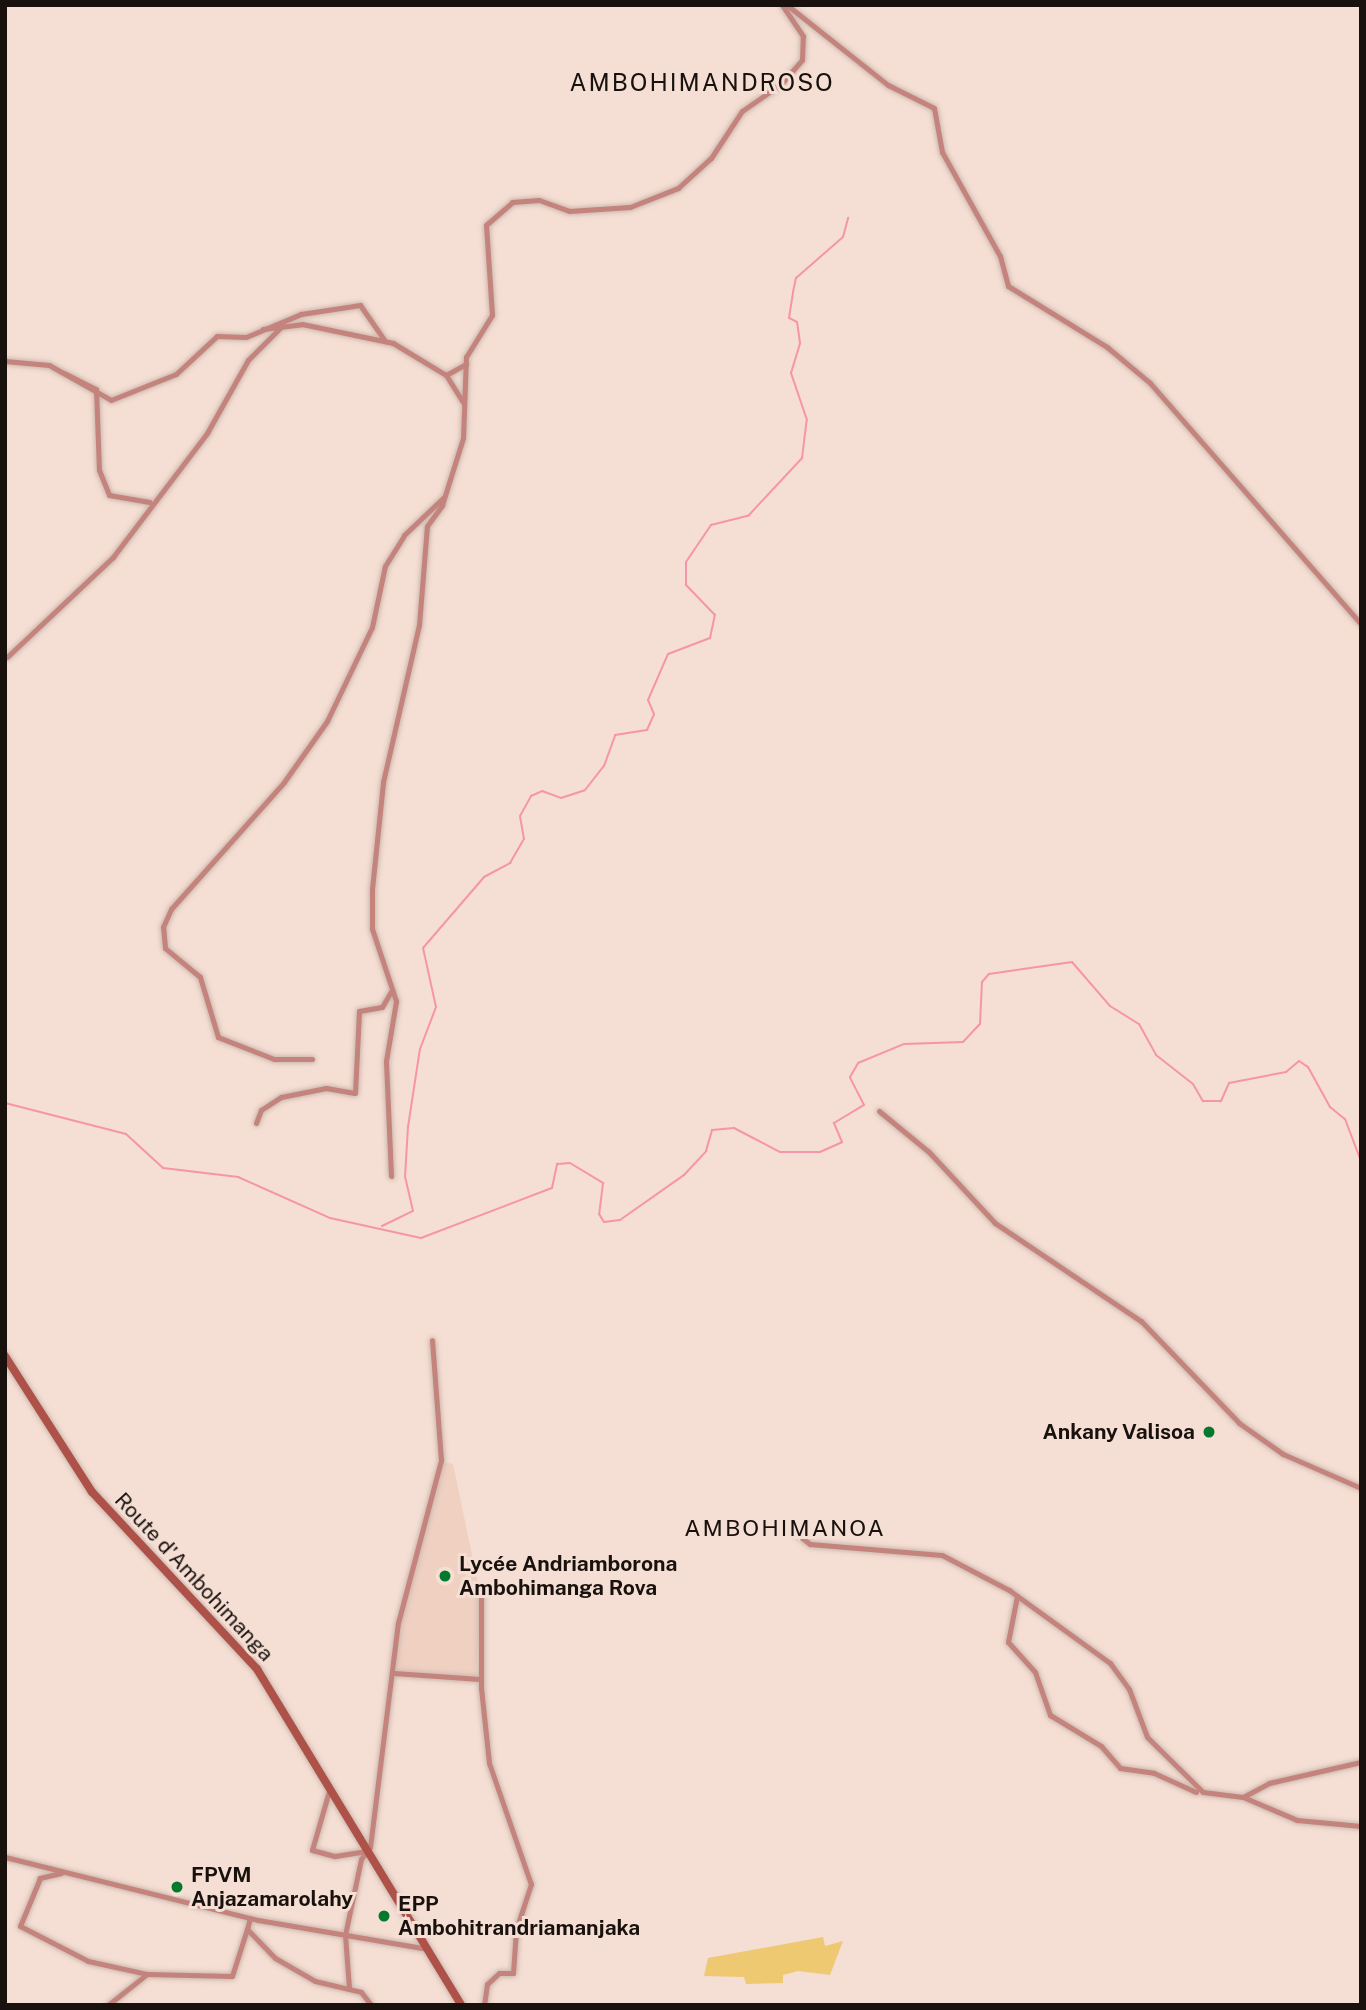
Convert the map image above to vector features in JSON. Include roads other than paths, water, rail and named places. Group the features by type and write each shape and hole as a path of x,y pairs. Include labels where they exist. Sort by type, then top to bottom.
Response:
{"street":[{"path":"391,1176 386,1061 396,1001 372,929 372,889 383,782 419,625 427,526 446,496 463,438 469,348 492,315 486,225 497,209 526,200 569,211 630,207 678,188 711,158 742,111 782,85 802,60 803,36 784,5"},
{"path":"784,5 880,80 937,110 936,138 1000,256 1008,286 1107,347 1161,393 1361,624"},
{"path":"96,393 117,399 176,374 217,336 246,337 284,318 360,305 385,341"},
{"path":"264,329 302,324 385,341 446,375 464,403"},
{"path":"7,657 113,557 149,502 207,433 248,360 282,326"},
{"path":"5,361 64,373 89,382 96,393 103,484 117,500 149,502"},
{"path":"446,375 466,364"},
{"path":"312,1059 274,1059 218,1037 200,977 165,948 163,927 171,909 284,782 327,721 372,627 380,575 404,535 446,496"},
{"path":"256,1123 261,1110 281,1097 326,1088 355,1093 359,1011 382,1007 392,990"},
{"path":"879,1111 929,1152 995,1223 1141,1321 1239,1423 1283,1454 1361,1488"},
{"path":"349,1988 345,1935 368,1849 398,1623 441,1460 432,1340"},
{"name":"Route d'Ambohimanga","path":"5,1356 85,1483 257,1669 461,2005"},
{"path":"792,1530 810,1544 942,1555 1017,1596 1110,1662 1129,1689 1147,1737 1176,1772 1203,1792 1243,1797 1297,1820 1361,1826"},
{"path":"481,1595 481,1679 489,1763 531,1884 516,1930 513,1973 499,1973 487,1984 484,2005"},
{"path":"1017,1596 1008,1642 1035,1672 1051,1715 1101,1746 1120,1768 1154,1773 1196,1792"},
{"path":"393,1673 481,1679"},
{"path":"1243,1797 1269,1783 1361,1762"},
{"path":"329,1791 312,1850 335,1856 368,1849"},
{"path":"5,1857 250,1918 430,1950"},
{"path":"66,1872 40,1878 20,1926 88,1961 147,1974 232,1976 250,1918"},
{"path":"247,1930 300,1973 349,1988 372,2005"},
{"path":"108,2005 147,1974"}],"waterway":[{"path":"382,1226 413,1211 405,1177 408,1127 420,1049 436,1007 423,948 484,877 510,863 524,839 520,816 531,796 542,791 561,798 585,790 604,766 615,735 647,730 654,714 648,700 668,654 710,638 715,615 686,585 686,562 711,525 748,516 802,458 807,420 791,373 800,343 797,322 789,318 793,292 796,278 843,237 848,218"},
{"path":"5,1103 126,1134 163,1168 238,1177 330,1218 421,1238 552,1188 557,1164 570,1163 603,1183 599,1214 604,1222 620,1220 684,1175 706,1151 712,1130 734,1128 780,1152 820,1152 842,1142 834,1123 864,1105 850,1077 858,1063 904,1044 963,1042 980,1024 982,982 989,974 1072,962 1110,1006 1139,1024 1156,1055 1193,1084 1203,1101 1221,1101 1229,1083 1286,1072 1299,1061 1308,1067 1330,1107 1345,1119 1361,1161"}],"place":[{"name":"Ankany Valisoa","path":"1209,1432"},
{"name":"Lycée Andriamborona Ambohimanga Rova","path":"445,1576"},
{"name":"FPVM Anjazamarolahy","path":"177,1887"},
{"name":"EPP Ambohitrandriamanjaka","path":"384,1916"}],"district":[{"name":"AMBOHIMANDROSO","path":"702,83"},
{"name":"AMBOHIMANOA","path":"785,1528"}]}
